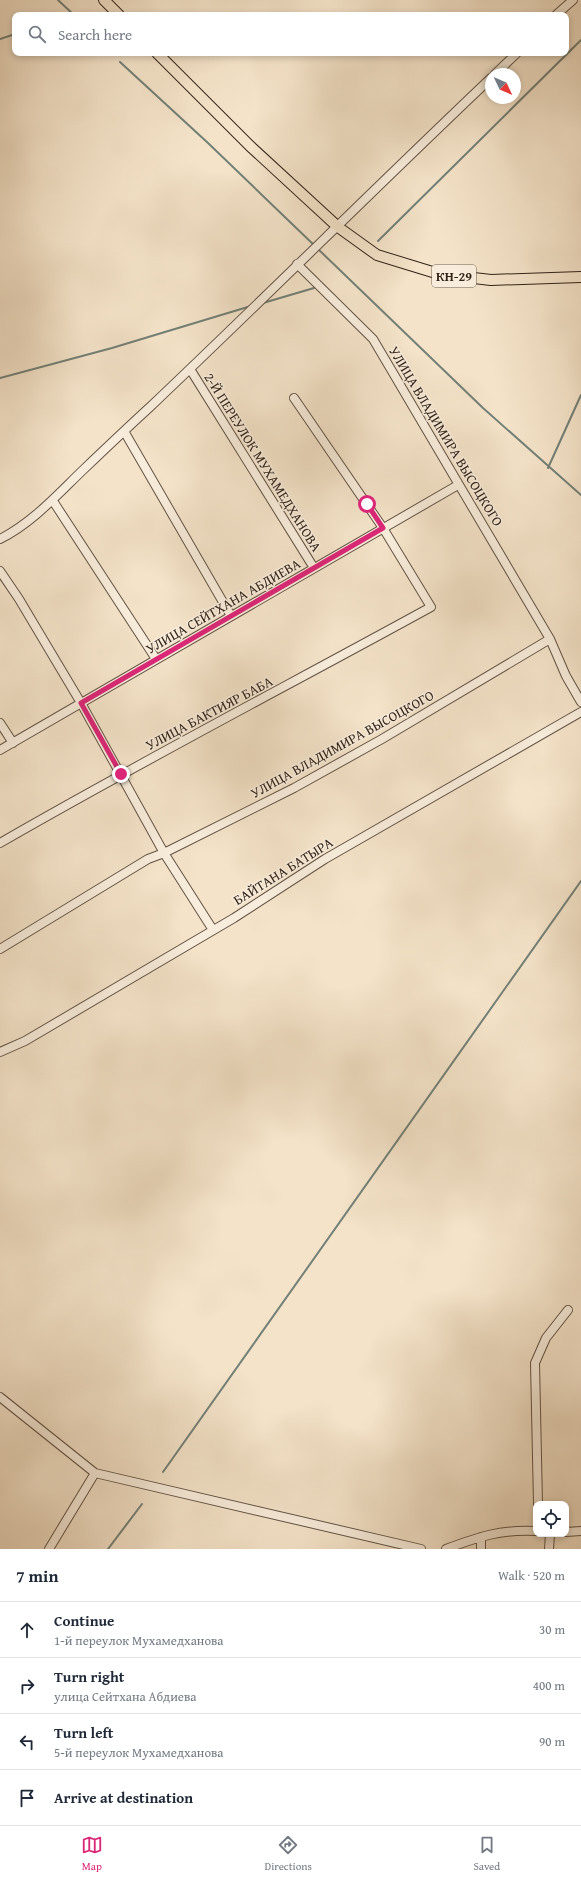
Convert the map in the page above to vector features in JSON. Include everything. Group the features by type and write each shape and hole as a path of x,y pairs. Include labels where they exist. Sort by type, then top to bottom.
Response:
{"main road":[{"path":"104,0 116,12"},
{"name":"КН-29","path":"160,56 250,146 338,227 376,255 439,274 491,280 581,277"}],"street":[{"path":"559,12 573,0"},
{"path":"501,68 514,56"},
{"path":"0,539 12,533 53,501 485,84"},
{"name":"УЛИЦА ВЛАДИМИРА ВЫСОЦКОГО","path":"297,264 373,339 550,639 566,676 581,702"},
{"name":"2-Й ПЕРЕУЛОК МУХАМЕДХАНОВА","path":"190,369 314,568"},
{"path":"294,398 383,528"},
{"path":"124,431 231,616"},
{"name":"УЛИЦА СЕЙТХАНА АБДИЕВА","path":"0,750 458,485"},
{"path":"53,501 156,660"},
{"name":"УЛИЦА БАКТИЯР БАБА","path":"0,843 121,774 431,607 383,528"},
{"path":"0,571 19,599 81,703 164,853 213,930"},
{"name":"УЛИЦА ВЛАДИМИРА ВЫСОЦКОГО","path":"0,949 148,859 164,853 294,788 382,740 550,639"},
{"name":"БАЙТАНА БАТЫРА","path":"0,1052 25,1041 213,930 325,859 581,712"},
{"path":"0,723 12,743"},
{"path":"538,1501 535,1363 546,1338 568,1310"},
{"path":"0,1397 95,1473 421,1549"},
{"path":"49,1549 95,1473"},
{"path":"446,1549 499,1532 518,1530 533,1531"},
{"path":"569,1532 581,1531"},
{"path":"481,1537 481,1549"},
{"path":"549,1549 550,1537"}],"waterway":[{"path":"58,0 71,12"},
{"path":"0,39 12,35"},
{"path":"569,52 581,40"},
{"path":"378,241 565,56"},
{"path":"120,62 208,143 315,246"},
{"path":"318,249 483,408 581,495"},
{"path":"263,303 314,288"},
{"path":"0,378 112,348 251,306"},
{"path":"548,468 581,395"},
{"path":"163,1472 581,881"},
{"path":"108,1549 142,1504"}],"route":[{"path":"121,774 81,703 383,528 367,504"}]}
